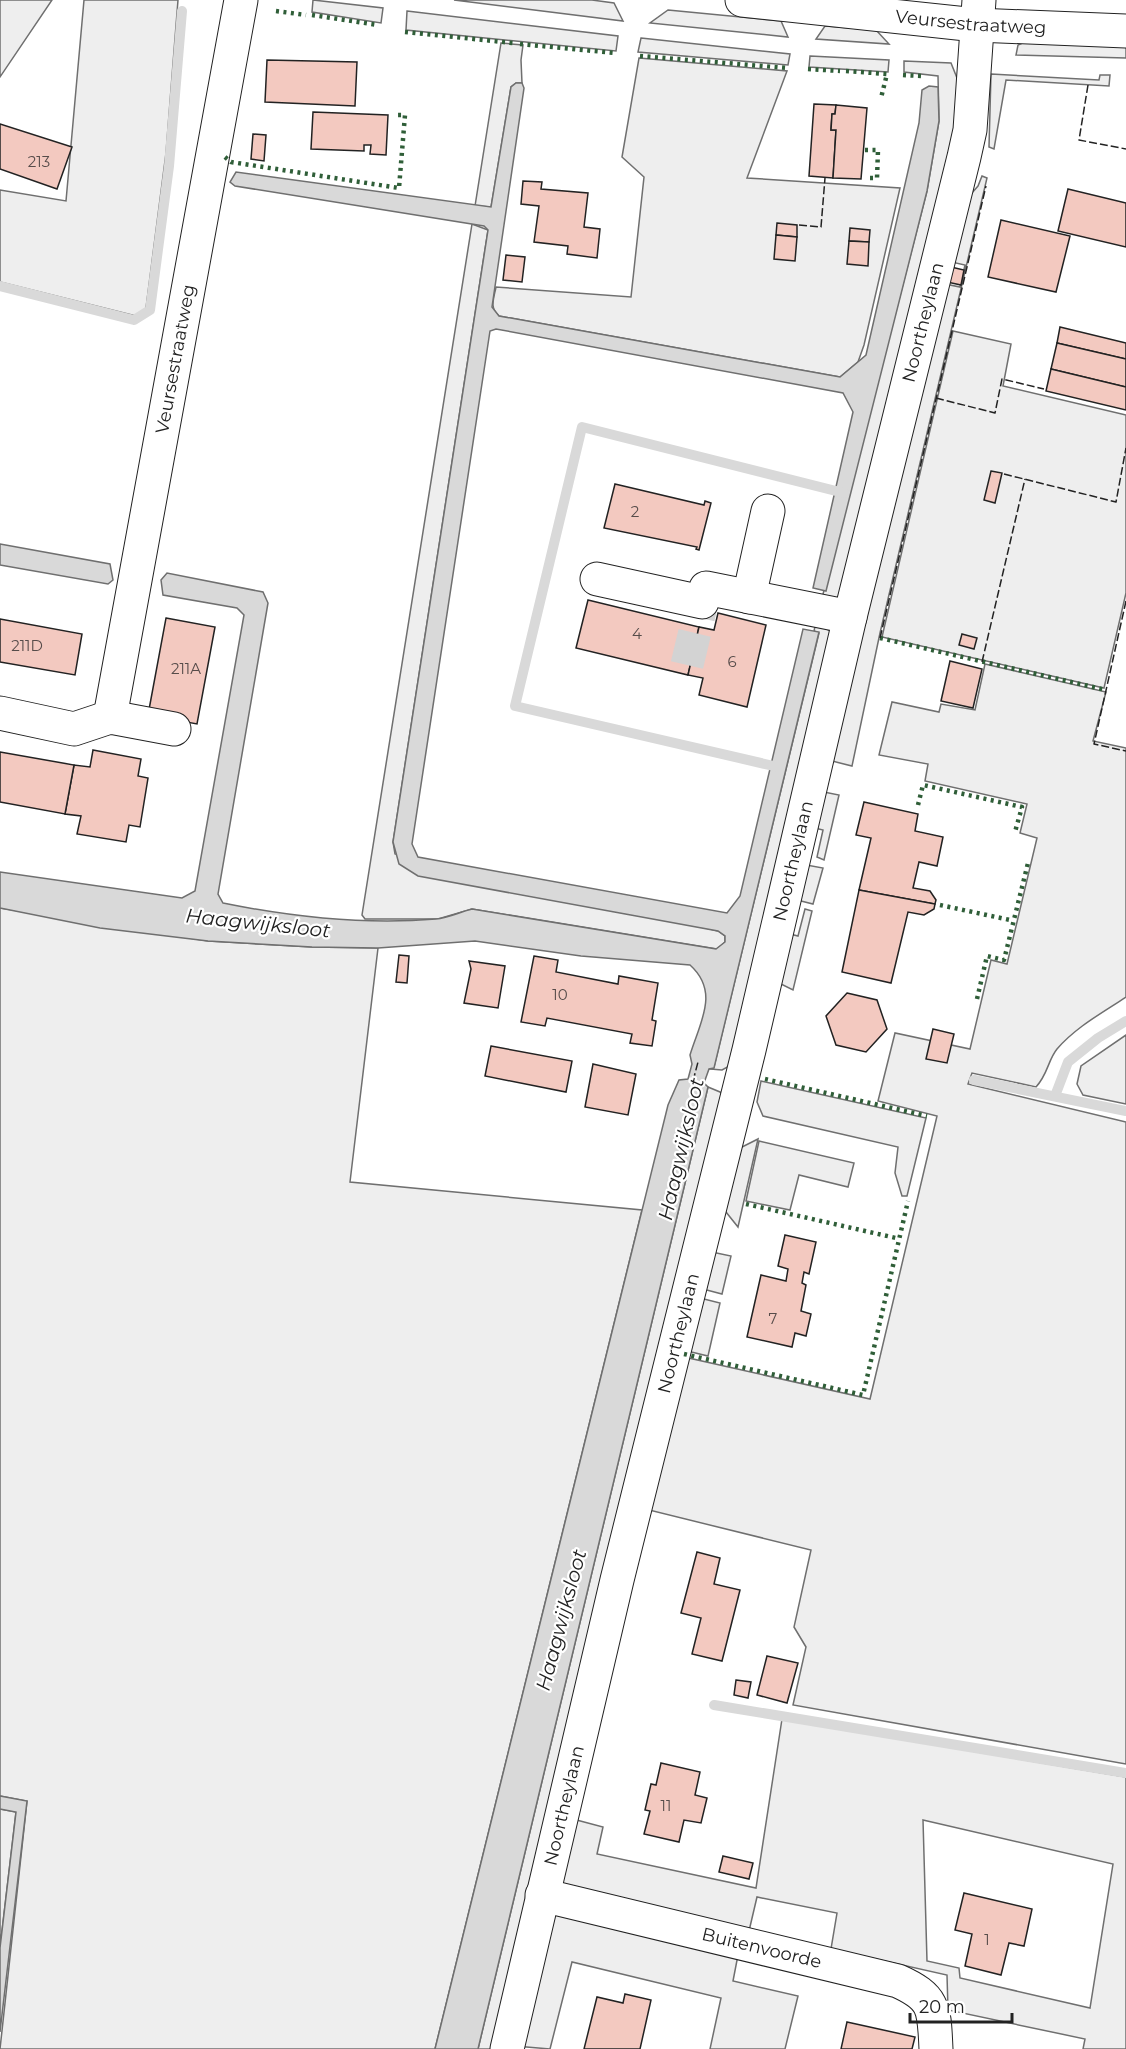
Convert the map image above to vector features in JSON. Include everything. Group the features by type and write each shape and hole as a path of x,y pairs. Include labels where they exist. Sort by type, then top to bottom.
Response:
{"street":[{"name":"Veursestraatweg","path":"110,717 241,0"},
{"name":"Veursestraatweg","path":"742,0 977,13 1126,31"},
{"name":"Noortheylaan","path":"507,2049 614,1592 749,1050 850,617 970,130 977,13"},
{"path":"749,597 768,510"},
{"path":"597,579 702,602 706,588 850,617"},
{"path":"0,713 74,729 110,717 174,729"},
{"name":"Buitenvoorde","path":"542,1895 898,1981 919,1990 932,2007 936,2049"}],"shaded area":[{"path":"0,0 52,0 0,77"},
{"path":"84,0 178,0 166,153 146,308 136,316 0,282 0,190 66,201"},
{"path":"313,0 383,8 381,23 312,12"},
{"path":"454,0 592,0 614,3 623,21"},
{"path":"668,10 781,21 788,37 650,23"},
{"path":"407,11 618,36 616,51 406,30"},
{"path":"825,26 876,30 889,44 816,39"},
{"path":"641,38 790,54 788,65 638,52"},
{"path":"1025,42 1126,47 1126,58 1016,55 1018,45"},
{"path":"501,43 523,45 522,83 516,83 511,87 491,207 475,206"},
{"path":"810,56 889,60 888,72 809,67"},
{"path":"639,58 787,71 747,178 900,188 864,345 858,362 840,377 499,316 494,310 496,287 631,297 644,177 622,157"},
{"path":"904,61 951,63 957,78 960,118 847,600 821,602 927,191 939,121 938,76 904,72"},
{"path":"991,74 1099,80 1100,75 1110,75 1109,86 1006,80 994,149 989,147"},
{"path":"982,176 987,178 880,633 852,766 832,761 945,284 960,287 965,265 947,261 964,202 978,186"},
{"path":"472,224 488,230 393,842 395,854 718,931 725,936 725,942 717,949 472,909 438,919 365,919 362,915"},
{"path":"953,331 1011,344 1003,386 1126,415 1126,593 1104,688 882,637"},
{"path":"816,622 838,636 735,1063 722,1070 710,1069 714,1067 819,633 814,631"},
{"path":"985,664 1106,692 1093,741 1126,748 1126,997 1064,1041 1054,1053 1036,1087 972,1073 968,1084 1126,1122 1126,1764 793,1705 806,1647 794,1627 811,1550 645,1509 684,1357 870,1399 937,1116 878,1101 895,1033 970,1049 991,960 1007,964 1037,838 1020,833 1027,804 925,781 928,764 879,755 892,702 939,712 941,704 975,710"},
{"path":"819,791 839,795 824,860 817,857 823,830 811,827"},
{"path":"801,864 823,868 813,904 793,899"},
{"path":"0,908 208,941 378,948 350,1182 642,1210 435,2049 0,2049 27,1801 0,1796"},
{"path":"805,909 812,911 793,990 781,984 786,933 798,936"},
{"path":"1126,1035 1126,1104 1083,1095 1077,1084 1081,1066"},
{"path":"761,1081 926,1118 907,1196 902,1196 895,1173 898,1147 763,1116 757,1102"},
{"path":"708,1087 720,1092 728,1100 498,2049 478,2049"},
{"path":"758,1139 738,1227 718,1202 730,1153"},
{"path":"759,1141 854,1163 848,1187 799,1175 790,1210 746,1201"},
{"path":"707,1251 731,1256 722,1294 699,1288"},
{"path":"696,1297 720,1303 708,1356 683,1350"},
{"path":"782,1719 1126,1777 1126,2049 1083,2049 1085,2039 948,2010 947,1975 831,1949 837,1913 757,1897 749,1931 554,1888 569,1818 603,1827 597,1854 756,1888","holes":["923,1820 1113,1864 1090,2008 960,1978 959,1968 927,1961"]},
{"path":"0,1809 16,1812 0,1948"},
{"path":"545,1911 738,1955 733,1981 798,1996 785,2049 710,2049 721,1998 572,1962 550,2049 515,2046"}],"water":[{"name":"Haagwijksloot","path":"516,83 522,83 524,88 492,307 499,316 840,377 866,355 919,123 922,90 929,86 938,87 939,121 927,191 826,591 813,588 853,412 843,393 496,329 490,331 412,844 418,857 727,913 740,896 803,629 819,632 714,1068 709,1069 704,1083 708,1087 478,2049 435,2049 668,1105 679,1080 688,1079 692,1064 690,1055 705,1008 704,986 699,975 690,965 581,956 475,941 378,948 312,947 208,941 100,928 0,908 0,872 182,898 195,891 244,615 237,608 163,595 161,580 167,573 263,592 268,603 218,894 223,903 302,916 383,921 440,918 472,909 716,949 725,942 725,936 718,931 418,876 399,864 393,842 488,230 484,226 235,186 230,182 236,172 491,207 511,87"},
{"path":"0,544 110,564 113,580 108,584 0,565"},
{"path":"0,1796 27,1801 0,2032 0,1948 16,1812 0,1809"}],"building":[{"path":"267,60 357,62 355,106 265,102"},
{"path":"814,104 836,105 835,114 832,114 831,130 836,130 833,178 809,176"},
{"path":"836,105 867,108 861,179 833,178 836,130 831,130 832,114 835,114"},
{"path":"313,112 388,115 386,155 370,154 371,145 364,145 364,151 311,149"},
{"path":"0,124 72,147 57,189 0,169"},
{"path":"253,134 266,135 264,161 251,159"},
{"path":"523,181 542,182 541,189 588,193 584,227 600,229 597,258 567,254 568,246 534,242 539,206 521,204"},
{"path":"1068,189 1126,203 1126,247 1058,231"},
{"path":"1001,220 1070,236 1056,292 988,277"},
{"path":"777,223 797,225 797,237 776,235"},
{"path":"850,228 870,230 869,242 849,241"},
{"path":"776,235 797,237 795,261 774,259"},
{"path":"849,241 869,242 868,266 847,264"},
{"path":"506,255 525,257 522,282 503,280"},
{"path":"951,267 964,270 961,285 947,282"},
{"path":"1060,327 1126,343 1126,359 1057,343"},
{"path":"1057,343 1126,359 1126,387 1051,369"},
{"path":"1051,369 1126,387 1126,410 1046,391"},
{"path":"991,471 1002,473 995,503 984,500"},
{"path":"615,484 704,505 705,501 711,503 699,550 696,549 697,547 604,528"},
{"path":"588,600 699,627 688,675 576,648"},
{"path":"718,613 766,625 747,707 699,695 703,678 688,675 699,627 714,630"},
{"path":"166,618 215,627 197,724 148,715"},
{"path":"0,619 82,634 75,675 0,662"},
{"path":"962,634 977,638 974,649 959,645"},
{"path":"950,661 982,669 973,708 941,701"},
{"path":"93,750 141,759 138,776 148,778 140,827 129,825 126,842 77,834 81,816 65,814 74,765 90,767"},
{"path":"0,752 74,765 65,814 0,802"},
{"path":"864,802 918,814 915,831 943,837 937,866 919,862 913,888 930,891 936,900 935,904 859,890 871,838 856,835"},
{"path":"859,890 935,904 934,909 924,915 908,912 891,983 842,972"},
{"path":"399,955 409,956 407,983 396,982"},
{"path":"534,956 558,960 556,972 618,984 619,976 658,983 652,1020 656,1021 652,1046 630,1043 632,1034 547,1018 545,1026 521,1022"},
{"path":"469,961 505,966 498,1008 464,1003 471,969"},
{"path":"847,993 877,1000 887,1029 866,1052 836,1045 826,1016"},
{"path":"933,1029 954,1034 947,1063 926,1059"},
{"path":"491,1046 572,1061 566,1092 485,1076"},
{"path":"593,1064 636,1074 628,1115 585,1107"},
{"path":"785,1235 816,1242 809,1274 804,1272 802,1283 806,1285 801,1311 811,1314 806,1336 795,1333 792,1347 747,1337 761,1275 786,1281 788,1269 778,1266"},
{"path":"697,1552 720,1558 714,1584 740,1590 722,1661 692,1654 701,1618 681,1613"},
{"path":"767,1656 798,1663 787,1703 757,1695"},
{"path":"736,1680 751,1682 748,1698 734,1695"},
{"path":"661,1763 700,1772 695,1795 707,1798 701,1823 684,1820 679,1842 644,1834 650,1811 645,1810 651,1784 656,1785"},
{"path":"723,1856 753,1863 749,1879 719,1872"},
{"path":"964,1893 1032,1909 1024,1946 1009,1943 1001,1975 965,1966 972,1934 955,1930"},
{"path":"625,1994 651,2000 640,2049 584,2049 597,1997 623,2003"},
{"path":"847,2022 915,2037 912,2049 841,2049"}],"waterway":[{"path":"0,286 134,320 150,310 169,166 182,11"},
{"path":"778,767 515,706 582,427 844,493"},
{"path":"1055,1096 1068,1062 1098,1038 1126,1021"},
{"path":"974,1080 1126,1111"},
{"path":"714,1705 1126,1773"}],"tunnel":[{"path":"687,665 702,602"}],"hedge":[{"path":"276,11 306,15"},
{"path":"312,15 378,25"},
{"path":"405,32 513,43"},
{"path":"520,44 615,53"},
{"path":"640,56 787,68"},
{"path":"808,69 840,71"},
{"path":"846,71 887,74 881,98"},
{"path":"903,75 922,76"},
{"path":"225,157 231,162 399,188 405,115 398,115"},
{"path":"865,150 878,150 877,178 870,178"},
{"path":"880,638 1106,690"},
{"path":"918,805 923,785 1022,807 1015,832"},
{"path":"977,999 987,956 1004,960 1028,863"},
{"path":"940,905 1010,920"},
{"path":"765,1079 927,1116"},
{"path":"684,1354 863,1395 908,1201"},
{"path":"746,1204 896,1238"}],"fence":[{"path":"1088,85 1079,140 1126,149"},
{"path":"799,225 821,227 825,178"},
{"path":"880,638 986,186"},
{"path":"936,398 995,413 1002,379 1044,389"},
{"path":"1004,474 1116,502 1126,448"},
{"path":"982,662 1025,479"},
{"path":"1126,601 1094,744 1126,751"},
{"path":"693,1081 698,1062"}]}
